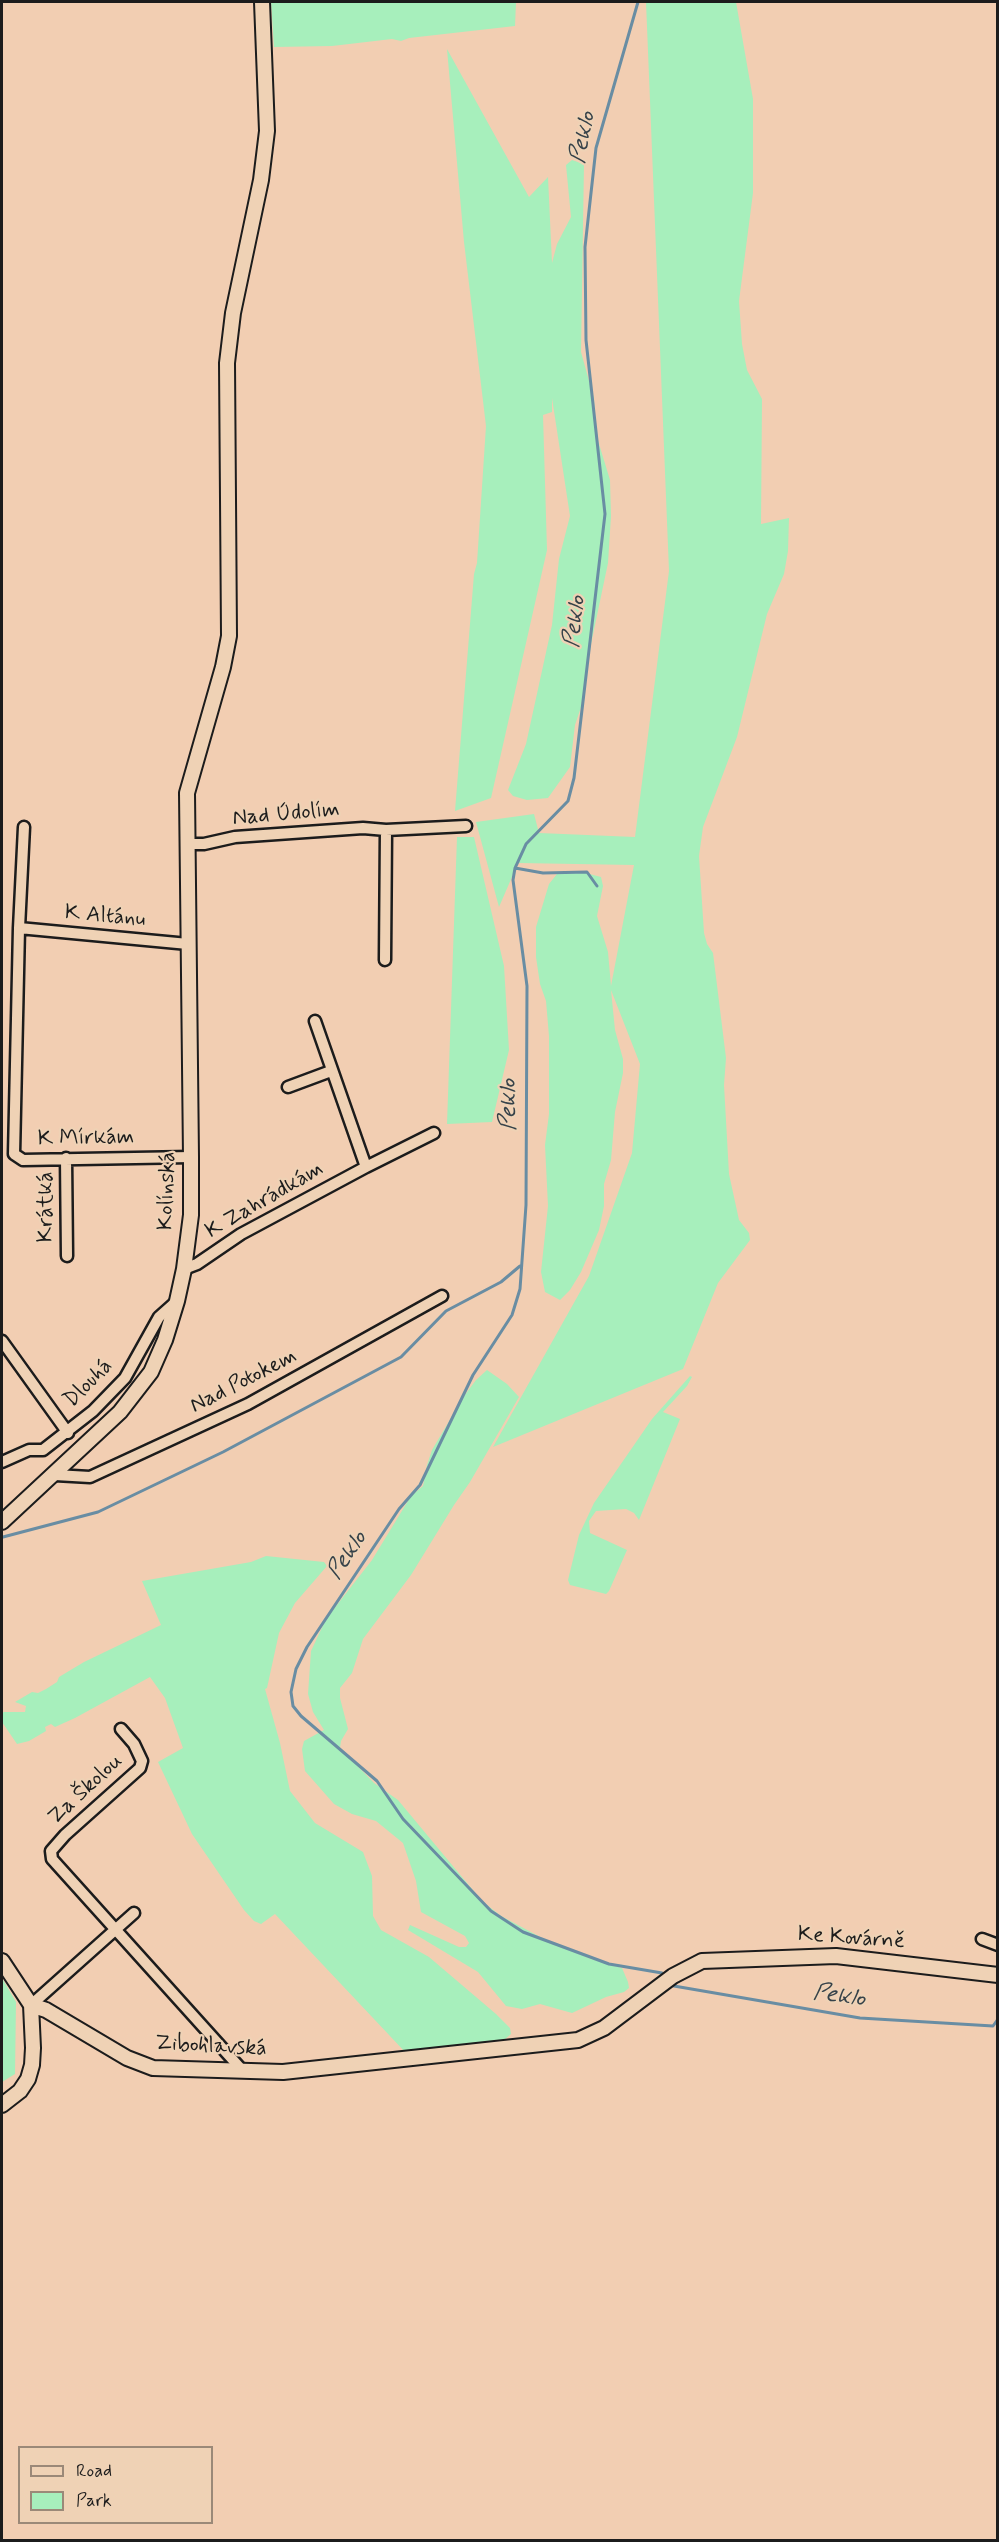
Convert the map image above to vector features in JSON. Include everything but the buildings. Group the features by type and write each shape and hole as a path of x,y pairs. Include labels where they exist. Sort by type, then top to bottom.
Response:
{"street":[{"name":"Kolínská","path":"2,1522 120,1412 151,1372 165,1340 184,1269 191,1215 187,793 223,667 229,636 227,363 233,313 261,180 267,131 262,2"},
{"name":"Nad Údolím","path":"189,844 204,844 234,837 363,828 386,830 466,826"},
{"path":"19,928 24,827"},
{"path":"385,960 386,830"},
{"name":"K Altánu","path":"19,928 188,944"},
{"name":"K Mírkám","path":"19,928 14,1154 18,1158 191,1157"},
{"path":"315,1021 366,1167"},
{"path":"288,1087 331,1071"},
{"name":"K Zahrádkám","path":"184,1269 196,1264 241,1234 434,1132"},
{"name":"Krátká","path":"66,1158 67,1256"},
{"name":"Nad Potokem","path":"55,1475 90,1477 248,1404 442,1296"},
{"name":"Dlouhá","path":"2,1462 29,1450 43,1450 68,1433 125,1378 159,1317 177,1301"},
{"path":"2,1341 68,1433"},
{"name":"Za Školou","path":"121,1729 134,1744 142,1761 140,1768 65,1834 51,1851 52,1859 242,2070"},
{"path":"31,2005 134,1913"},
{"path":"982,1939 998,1945"},
{"name":"Ke Kovárně","path":"702,1961 836,1956 998,1975"},
{"path":"2,1961 31,2005 32,2065 28,2079 20,2091 2,2105"},
{"name":"Zibohlavská","path":"31,2005 46,2010 127,2058 153,2068 283,2072 578,2040 604,2028 673,1976 702,1961"}],"green space":[{"path":"271,2 516,2 515,26 409,38 401,41 392,39 332,46 274,47"},
{"path":"646,2 736,2 753,99 753,193 739,301 742,344 747,370 762,399 761,524 789,518 788,551 784,574 767,614 737,737 703,827 699,856 704,933 713,953 726,1058 724,1085 729,1174 739,1220 749,1233 750,1240 718,1283 683,1369 493,1447 589,1276 632,1153 640,1064 611,990 615,1030 623,1059 623,1073 615,1112 611,1160 604,1184 604,1206 599,1230 581,1272 570,1290 560,1300 545,1292 541,1272 548,1206 545,1145 549,1114 549,1036 546,1001 540,984 536,957 536,927 549,884 557,874 578,871 601,877 603,886 597,916 608,952 611,986 634,865 518,863 499,907 476,822 534,814 539,833 635,837 669,571"},
{"path":"447,49 529,197 548,177 552,263 557,244 571,217 566,165 572,160 584,164 581,352 594,399 596,434 610,480 611,516 608,563 581,707 575,725 570,767 548,798 527,800 513,796 508,790 526,744 552,625 559,559 570,516 552,398 552,412 543,415 547,550 491,798 455,811 474,574 477,563 486,426 464,242"},
{"path":"457,837 474,837 504,966 509,1050 492,1122 447,1124"},
{"path":"487,1370 507,1384 519,1397 470,1482 411,1575 363,1639 352,1673 340,1688 340,1698 348,1729 340,1748 374,1783 398,1800 482,1901 501,1916 544,1939 591,1959 622,1968 629,1988 572,2013 540,2004 522,2009 506,2006 478,1972 408,1930 410,1925 459,1947 466,1947 469,1943 465,1936 421,1912 416,1881 403,1843 376,1821 352,1814 334,1804 305,1771 302,1749 304,1741 324,1730 313,1712 308,1694 311,1651 326,1619 372,1560 411,1496 423,1486 432,1450 464,1396"},
{"path":"690,1376 692,1377 687,1386 663,1412 680,1419 639,1520 634,1513 626,1509 596,1511 589,1521 590,1533 627,1550 609,1591 606,1594 570,1585 568,1580 579,1535 594,1503 652,1419"},
{"path":"266,1556 324,1562 327,1566 295,1603 279,1633 265,1689 290,1791 315,1823 363,1852 372,1876 373,1916 381,1930 429,1957 510,2028 511,2034 496,2044 406,2053 275,1914 261,1924 254,1921 192,1834 158,1762 183,1748 165,1698 150,1677 75,1718 55,1727 51,1724 45,1727 46,1731 29,1741 17,1744 2,1722 4,1712 25,1712 26,1706 15,1702 32,1692 38,1693 46,1689 57,1682 59,1677 84,1662 161,1625 142,1581 251,1562"},
{"path":"2,1978 16,2002 15,2074 2,2082"}],"waterway":[{"name":"Peklo","path":"638,2 596,148 585,247 586,340 605,514 574,778 568,801 526,844 515,868 513,880 527,986 526,1205 520,1289 512,1315 473,1375 420,1485 399,1509 307,1647 296,1669 291,1692 293,1706 301,1716 377,1781 403,1819 491,1911 523,1932 609,1964 662,1973"},
{"path":"515,868 543,873 587,872 597,886"},
{"path":"3,1537 98,1512 223,1452 401,1357 446,1311 501,1282 520,1266"},
{"name":"Peklo","path":"674,1986 860,2018 993,2026 998,2019"}]}
